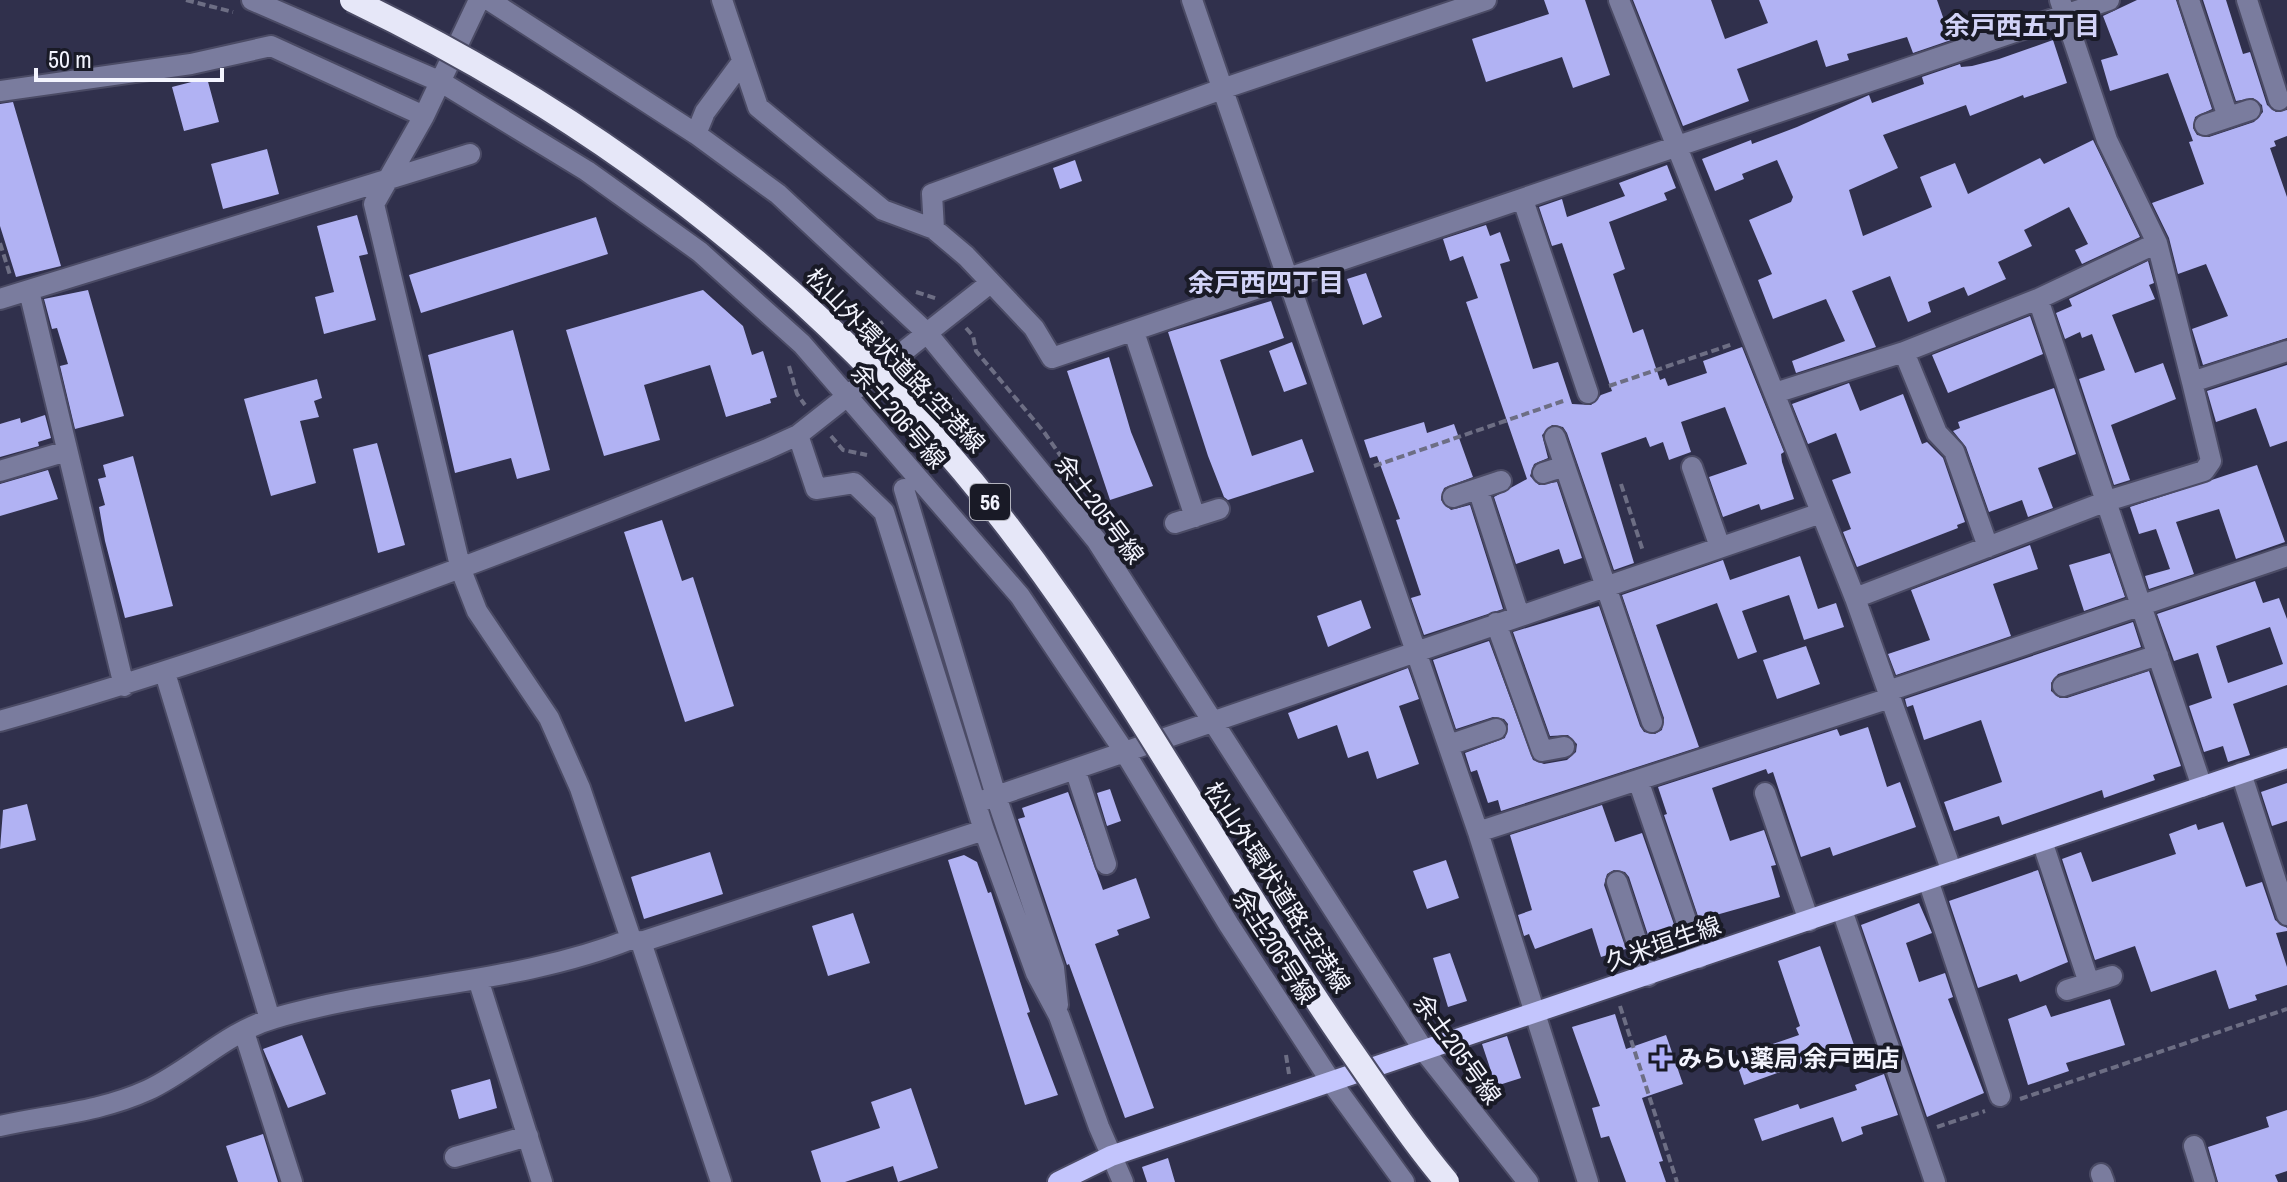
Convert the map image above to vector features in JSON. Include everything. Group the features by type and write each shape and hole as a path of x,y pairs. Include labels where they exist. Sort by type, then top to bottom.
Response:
{"highway":[{"name":"松山外環状道路;空港線","path":"352,0 494,74 597,138 696,209 791,289 867,364 999,513 1063,602 1318,1002 1447,1182"}],"main road":[{"name":"久米垣生線","path":"1058,1182 1111,1156 2287,758"}],"street":[{"name":"余土206号線","path":"252,0 441,82 587,171 700,252 802,344 1020,596 1124,751 1332,1083 1404,1182"},
{"path":"479,0 424,116 374,204 461,570 477,611 549,718 580,788 721,1182"},
{"name":"余土205号線","path":"489,0 696,134 778,194 927,333 1097,541 1425,1052 1528,1182"},
{"path":"722,0 758,107 883,210 934,229 966,256 989,284 1034,328 1052,358 1677,147 2062,8 2109,0"},
{"path":"1192,0 1353,473 1417,649 1588,1182"},
{"path":"934,229 932,194 1222,89 1486,0"},
{"path":"1619,0 1855,598 1952,872"},
{"path":"2189,0 2228,117"},
{"path":"2247,0 2279,100"},
{"path":"1855,598 2107,501 2204,471 2211,461 2157,243 2107,140 2062,8"},
{"path":"0,91 191,64 271,46 424,116"},
{"path":"696,134 705,112 742,62"},
{"path":"2205,125 2250,110"},
{"path":"124,686 67,451 15,295 470,154"},
{"path":"1523,200 1588,393"},
{"path":"1775,393 1904,352 2038,299 2157,243"},
{"path":"0,721 165,673 461,570 798,435 989,284"},
{"path":"2038,299 2202,787"},
{"path":"1134,332 1195,517"},
{"path":"2192,382 2287,351"},
{"path":"1904,352 1937,433 1954,451 1988,547"},
{"path":"798,435 816,489 854,483 884,512 984,830 1036,973 1059,1016 1123,1182"},
{"path":"1555,437 1652,722"},
{"path":"0,471 67,451"},
{"path":"1543,473 1565,466"},
{"path":"1692,467 1720,547"},
{"path":"1453,497 1501,481"},
{"path":"904,489 996,796 1054,968 1059,1016"},
{"path":"1478,489 1519,615"},
{"path":"1175,523 1219,509"},
{"path":"976,803 1417,649 1821,513"},
{"path":"1478,832 1638,780 2287,556"},
{"path":"1496,623 1542,751 1564,747"},
{"path":"2063,686 2158,655"},
{"path":"165,673 270,1019"},
{"path":"1449,745 1496,729"},
{"path":"1075,769 1106,864"},
{"path":"2241,773 2287,915"},
{"path":"1638,780 1699,958"},
{"path":"1765,793 1809,921"},
{"path":"0,1126 78,1113 144,1092 270,1019 397,989 478,979 593,954 984,830"},
{"path":"2042,841 2089,983"},
{"path":"1928,880 2000,1103"},
{"path":"1617,882 1648,976"},
{"path":"1842,910 1935,1182"},
{"path":"2067,990 2112,976"},
{"path":"478,979 542,1182"},
{"path":"244,1032 292,1182"},
{"path":"455,1157 528,1136"},
{"path":"2194,1146 2205,1182"}],"path":[{"path":"0,243 15,295"},
{"path":"1353,473 1752,337"},
{"path":"1621,484 1649,571"},
{"path":"1614,987 1677,1182"},
{"path":"1919,1133 2000,1103 2287,1009"}],"building":[{"path":"1544,0 1585,0 1610,75 1573,88 1562,57 1486,82 1472,39 1549,14"},
{"path":"1633,0 1711,0 1725,39 1768,23 1759,0 1937,0 1951,40 1913,53 1907,37 1847,54 1849,60 1826,67 1817,40 1737,69 1749,101 1683,126"},
{"path":"2137,0 2176,0 2212,109 2195,117 2193,128 2197,135 2209,137 2254,122 2263,112 2262,105 2253,98 2236,101 2203,0 2226,0 2243,54 2250,52 2267,105 2276,112 2287,110 2287,136 2274,141 2276,146 2270,148 2287,197 2287,338 2203,365 2192,329 2228,316 2206,264 2178,274 2169,238 2152,203 2204,184 2189,142 2193,141 2168,73 2110,91 2101,60 2118,55 2103,16"},
{"path":"2053,40 2067,83 2024,98 2023,95 1970,116 1966,105 1883,135 1898,168 1849,190 1863,236 1932,207 1920,177 1955,163 1968,194 2040,158 2044,164 2093,140 2140,237 2082,264 2075,250 2088,244 2069,207 2024,230 2032,246 1998,262 2006,279 1968,296 1964,287 1928,302 1931,312 1908,322 1890,276 1852,291 1876,347 1796,373 1792,361 1845,341 1826,299 1773,319 1758,280 1772,274 1749,220 1791,202 1793,197 1777,160 1742,174 1744,179 1715,191 1702,159 1797,127 1869,95 1872,103 1924,84 1922,77 1960,64 1961,67 1972,66"},
{"path":"207,78 219,122 184,131 172,87"},
{"path":"13,102 61,266 16,277 0,226 0,104"},
{"path":"267,149 279,194 223,209 211,164"},
{"path":"1075,160 1082,181 1060,189 1053,168"},
{"path":"1667,165 1676,188 1664,193 1667,200 1609,222 1625,269 1613,274 1633,333 1643,329 1660,380 1665,378 1668,386 1707,373 1703,361 1742,347 1784,452 1781,454 1782,462 1794,499 1761,510 1759,504 1723,517 1709,477 1747,464 1725,407 1681,422 1691,452 1669,460 1663,442 1650,447 1646,437 1601,453 1634,563 1614,570 1567,433 1563,427 1552,425 1542,435 1548,458 1534,464 1530,476 1539,485 1557,482 1582,558 1564,564 1559,549 1516,564 1494,497 1527,479 1466,302 1478,298 1463,256 1450,261 1443,239 1486,225 1490,236 1500,232 1510,261 1500,264 1533,369 1558,362 1572,404 1591,405 1601,395 1612,391 1562,243 1552,246 1539,207 1562,199 1567,217 1625,196 1619,183"},
{"path":"357,215 368,254 359,256 376,320 324,334 315,297 334,292 317,226"},
{"path":"596,217 608,254 421,313 409,275"},
{"path":"2148,261 2154,283 2149,285 2155,299 2112,315 2135,373 2163,363 2176,399 2111,425 2130,480 2114,485 2079,379 2105,370 2092,334 2082,338 2080,332 2065,339 2056,313 2072,306 2069,299"},
{"path":"1366,273 1382,317 1363,325 1347,279"},
{"path":"88,290 124,416 75,429 60,366 68,364 57,328 52,329 44,299"},
{"path":"703,290 743,326 752,355 763,351 777,397 770,399 771,403 726,417 710,365 644,385 660,440 604,456 566,330"},
{"path":"1271,301 1284,338 1220,360 1252,456 1302,439 1314,472 1228,500 1224,497 1208,456 1168,332"},
{"path":"2030,316 2043,354 1948,393 1932,355"},
{"path":"513,330 550,470 517,479 511,458 455,473 428,355"},
{"path":"1292,342 1307,384 1284,392 1269,351"},
{"path":"1109,357 1131,432 1153,486 1110,500 1067,371"},
{"path":"2287,365 2287,441 2270,447 2256,408 2216,422 2207,391"},
{"path":"317,379 322,398 314,401 319,417 300,421 316,483 271,496 244,399"},
{"path":"1849,383 1860,411 1903,394 1922,444 1927,442 1943,458 1965,522 1957,525 1958,528 1857,567 1843,532 1851,529 1832,480 1851,473 1836,433 1808,444 1792,404"},
{"path":"2054,388 2076,454 2038,468 2053,508 2028,517 2022,500 1989,512 1966,447 1953,431 1960,428 1958,422"},
{"path":"45,415 51,438 38,442 39,446 0,457 0,424 20,418 21,423"},
{"path":"1424,422 1427,433 1454,424 1473,477 1444,488 1441,500 1451,510 1470,505 1503,609 1424,635 1411,598 1421,595 1396,520 1400,519 1377,456 1370,458 1364,440"},
{"path":"377,443 405,545 378,553 353,449"},
{"path":"133,456 173,606 125,618 105,541 99,507 105,505 98,479 106,477 103,465"},
{"path":"2257,465 2285,542 2236,559 2219,509 2176,522 2194,574 2149,589 2145,576 2170,569 2156,529 2139,534 2130,507"},
{"path":"48,470 58,499 0,516 0,484"},
{"path":"662,520 682,581 693,577 734,706 685,722 624,532"},
{"path":"2030,545 2038,569 1993,584 2011,636 1896,675 1888,654 1930,640 1911,590"},
{"path":"2110,553 2125,597 2084,611 2069,565"},
{"path":"1800,556 1818,609 1836,603 1844,627 1804,640 1789,595 1742,611 1757,652 1738,659 1717,603 1656,625 1699,747 1501,811 1498,800 1488,803 1477,770 1471,772 1465,753 1505,738 1508,724 1504,719 1493,717 1456,729 1433,660 1489,641 1533,760 1544,764 1567,760 1576,752 1577,744 1568,735 1550,736 1513,632 1599,606 1640,726 1644,732 1655,734 1662,730 1664,718 1622,595 1723,560 1730,580"},
{"path":"2255,581 2263,603 2279,598 2287,619 2287,685 2233,704 2250,755 2228,762 2223,746 2204,752 2189,706 2212,698 2198,653 2174,661 2157,614","holes":["2270,627 2283,664 2228,683 2216,646"]},
{"path":"1361,600 1371,628 1328,647 1317,616"},
{"path":"2133,622 2141,647 2058,674 2051,683 2051,691 2060,698 2067,698 2149,671 2181,766 2153,775 2155,780 2104,798 2102,790 2002,825 1999,816 1954,831 1944,802 2002,782 1981,720 1924,740 1913,705 1907,707 1905,699"},
{"path":"1806,646 1820,684 1777,699 1763,660"},
{"path":"1408,668 1419,699 1399,706 1419,764 1377,779 1368,751 1348,758 1337,725 1298,739 1288,713"},
{"path":"1868,727 1887,787 1900,782 1916,827 1833,856 1830,847 1801,857 1773,772 1768,774 1766,769 1712,788 1730,841 1764,830 1776,865 1771,866 1780,897 1716,915 1717,919 1701,925 1664,815 1667,814 1658,787 1837,729 1840,736"},
{"path":"2287,783 2287,821 2272,826 2261,792"},
{"path":"1110,789 1121,821 1107,826 1097,793"},
{"path":"1068,792 1103,890 1136,878 1150,918 1117,930 1119,935 1095,944 1154,1108 1125,1118 1067,965 1018,819 1025,817 1022,808"},
{"path":"27,804 36,840 0,849 3,810"},
{"path":"1602,805 1615,842 1642,833 1677,933 1651,944 1629,877 1625,872 1614,870 1607,874 1604,885 1626,949 1601,957 1592,928 1535,949 1529,934 1524,936 1518,915 1532,910 1510,835"},
{"path":"2223,822 2246,887 2262,882 2275,920 2287,928 2287,931 2276,933 2287,967 2287,985 2255,995 2257,1000 2229,1009 2216,970 2151,992 2135,946 2095,960 2062,859 2081,852 2092,882 2176,854 2169,834 2196,824 2198,830"},
{"path":"710,852 723,894 644,919 631,877"},
{"path":"964,855 977,862 988,893 991,892 1030,1012 1027,1013 1058,1095 1025,1105 948,860"},
{"path":"1446,860 1459,898 1427,909 1413,871"},
{"path":"2038,870 2068,962 2020,982 2017,974 1978,988 1949,901"},
{"path":"1919,903 1932,933 1906,943 1919,982 1945,973 1953,997 1948,999 1984,1093 1927,1117 1861,925"},
{"path":"853,913 870,963 828,976 812,926"},
{"path":"1820,946 1854,1045 1744,1085 1738,1067 1749,1063 1746,1053 1799,1035 1796,1028 1800,1026 1778,961"},
{"path":"1450,953 1467,1001 1448,1007 1433,958"},
{"path":"2110,999 2125,1045 2066,1063 2069,1071 2028,1085 2008,1019 2046,1005 2051,1017"},
{"path":"1615,1014 1626,1049 1666,1035 1683,1084 1642,1098 1663,1161 1659,1162 1666,1182 1626,1182 1609,1136 1601,1138 1592,1108 1600,1106 1572,1027"},
{"path":"302,1035 326,1094 288,1108 263,1049"},
{"path":"1507,1036 1521,1078 1496,1086 1482,1044"},
{"path":"1884,1074 1898,1115 1861,1127 1863,1134 1842,1142 1833,1117 1762,1141 1754,1119 1798,1104 1800,1109 1857,1090 1855,1085"},
{"path":"490,1079 497,1108 459,1119 451,1090"},
{"path":"911,1088 938,1168 898,1182 893,1166 845,1182 821,1182 811,1151 880,1128 871,1102"},
{"path":"2287,1110 2287,1171 2275,1175 2278,1182 2218,1182 2208,1147 2269,1127 2266,1117"},
{"path":"263,1134 278,1182 238,1182 226,1146"},
{"path":"1168,1158 1175,1182 1147,1182 1142,1167"}],"place":[{"name":"みらい薬局 余戸西店","path":"1662,1058"}],"district":[{"name":"余戸西五丁目","path":"2022,25"},
{"name":"余戸西四丁目","path":"1266,282"}]}
